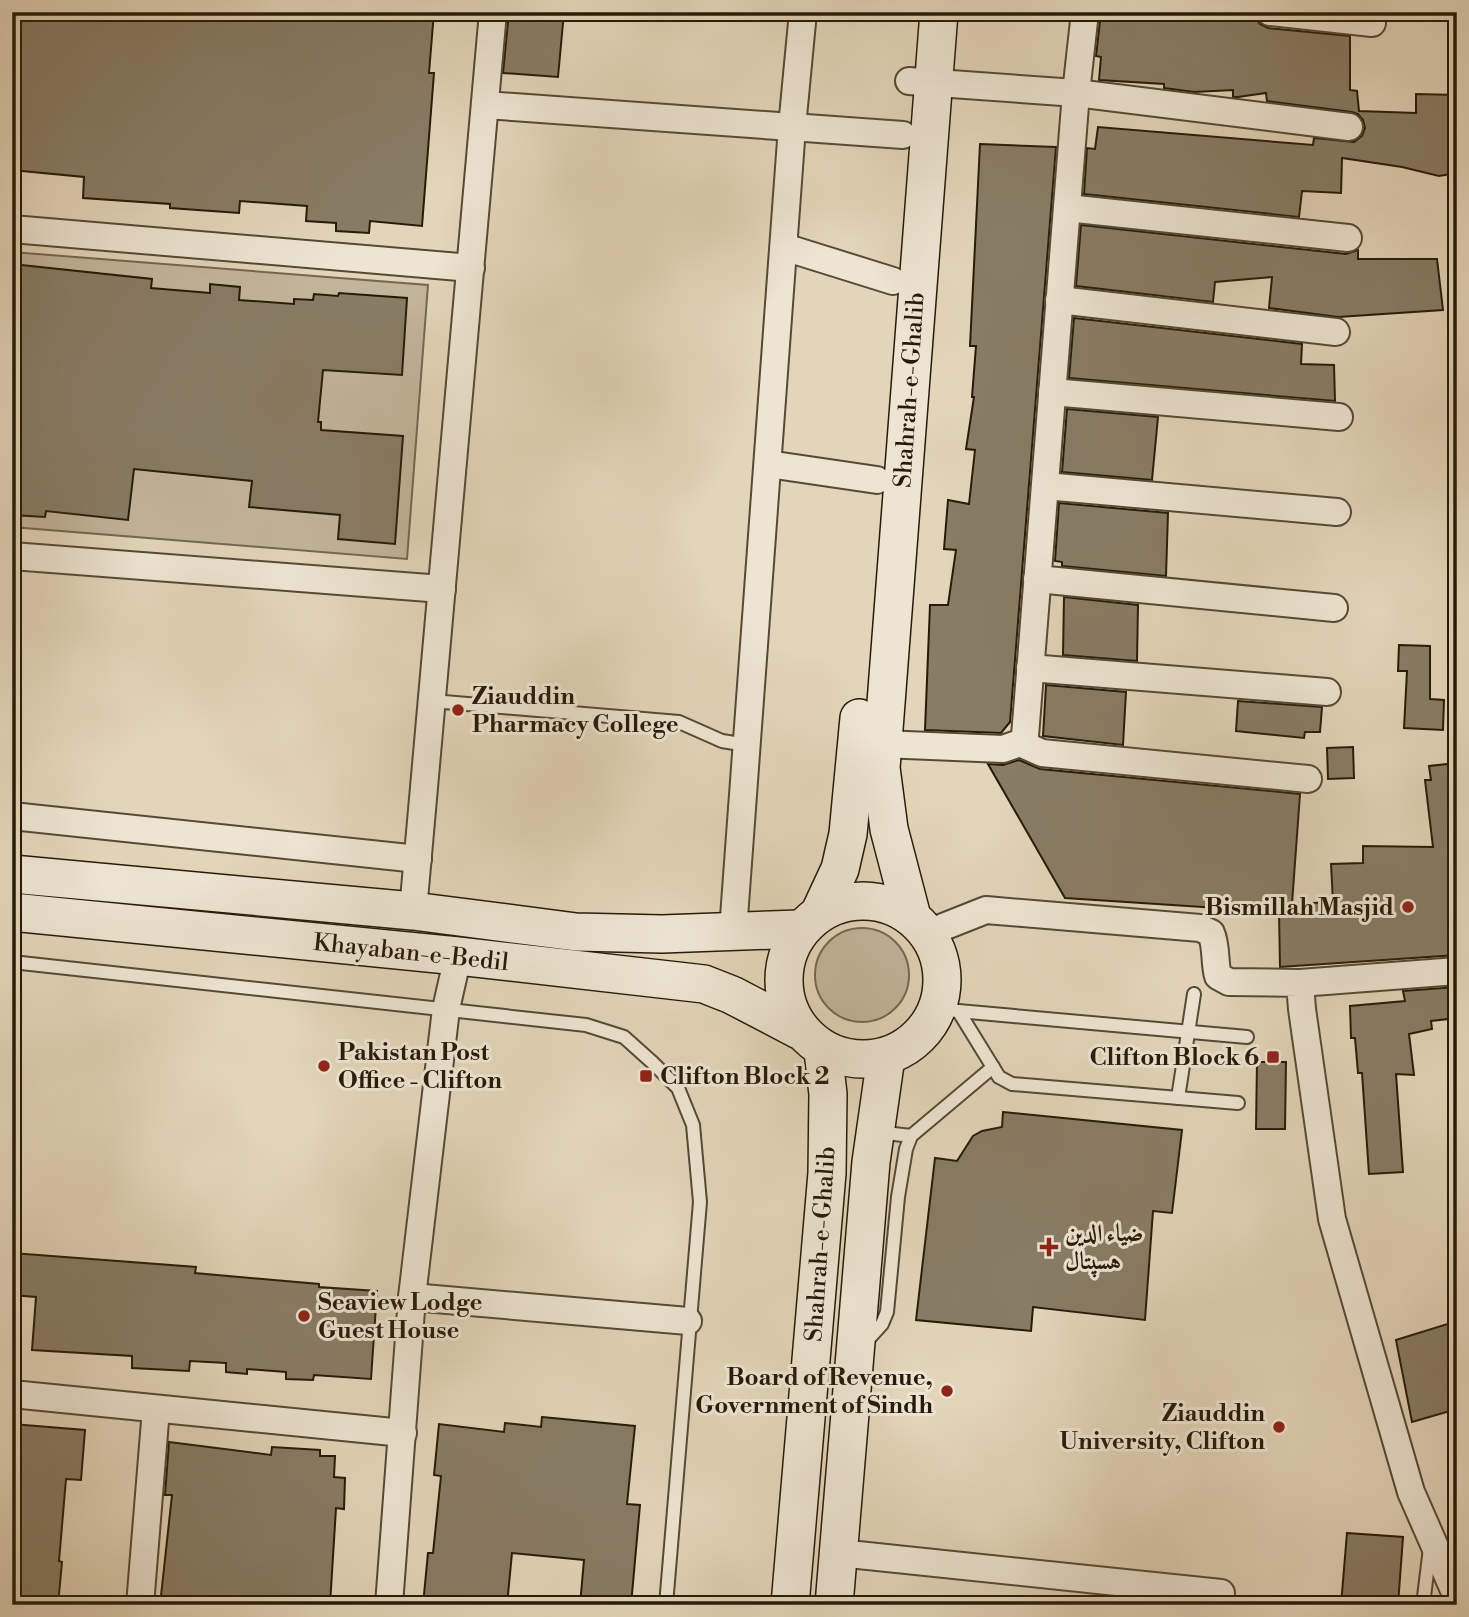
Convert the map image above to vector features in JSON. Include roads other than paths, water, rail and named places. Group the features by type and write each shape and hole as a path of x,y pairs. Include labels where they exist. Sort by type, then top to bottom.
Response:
{"main road":[{"name":"Shahrah-e-Ghalib","path":"874,750 921,82 915,12"},
{"name":"Shahrah-e-Ghalib","path":"874,750 877,480 904,135 939,12"},
{"path":"874,750 889,829 920,925 938,951 943,972 941,999 948,1010 911,1045 886,1057 854,1060 811,1040 784,997 784,973 785,961 839,869 874,750"},
{"name":"Khayaban-e-Bedil","path":"12,874 413,911 576,932 733,932 810,920"},
{"path":"810,920 850,901 883,902 920,925"},
{"name":"Khayaban-e-Bedil","path":"12,912 458,956 705,984 732,995 811,1040"},
{"name":"Shahrah-e-Ghalib","path":"790,1605 827,1173 828,1094 811,1040"},
{"name":"Shahrah-e-Ghalib","path":"834,1605 876,1131 886,1057"}],"street":[{"path":"413,911 493,12"},
{"path":"733,932 803,12"},
{"path":"874,750 1003,749 1020,743 1025,736 1066,208 1085,12"},
{"path":"1270,12 1372,23"},
{"path":"921,82 1076,93 1349,127"},
{"path":"485,105 904,135"},
{"path":"1066,208 1348,238"},
{"path":"12,229 471,268"},
{"path":"784,247 893,281"},
{"path":"1059,300 1336,332"},
{"path":"1052,392 1339,416"},
{"path":"768,464 877,480"},
{"path":"1045,486 1337,512"},
{"path":"12,556 442,589"},
{"path":"1037,579 1334,608"},
{"path":"1030,668 1327,692"},
{"path":"1020,743 1042,753 1308,779"},
{"path":"12,816 418,859"},
{"path":"920,925 986,910 1200,928 1211,933 1216,945 1214,962 1218,976 1229,982 1300,983 1457,971"},
{"path":"389,1605 412,1297 446,1009 458,956"},
{"path":"1300,983 1332,1219 1411,1492 1457,1597"},
{"path":"412,1297 688,1321"},
{"path":"12,1394 403,1433"},
{"path":"141,1605 156,1409"},
{"path":"839,1553 1221,1593 1220,1605"}],"lane":[{"path":"432,701 679,722 722,741 747,745"},
{"path":"12,962 586,1025 624,1037 678,1088 693,1125 700,1202 666,1605"},
{"path":"1178,1098 1194,993"},
{"path":"948,1010 1247,1037"},
{"path":"948,1010 999,1077 1012,1084 1238,1103"},
{"path":"855,1353 875,1333 887,1312 898,1197 906,1149 911,1136 993,1067"},
{"path":"876,1131 911,1136"},
{"path":"1423,1605 1431,1537"}],"place":[{"name":"Ziauddin Pharmacy College","path":"458,710"},
{"name":"Bismillah Masjid","path":"1408,907"},
{"name":"Clifton Block 6","path":"1273,1057"},
{"name":"Pakistan Post Office - Clifton","path":"324,1066"},
{"name":"Clifton Block 2","path":"646,1076"},
{"name":"ضیاء الدین ہسپتال","path":"1049,1247"},
{"name":"Seaview Lodge Guest House","path":"304,1316"},
{"name":"Board of Revenue, Government of Sindh","path":"947,1391"},
{"name":"Ziauddin University, Clifton","path":"1279,1427"}]}
